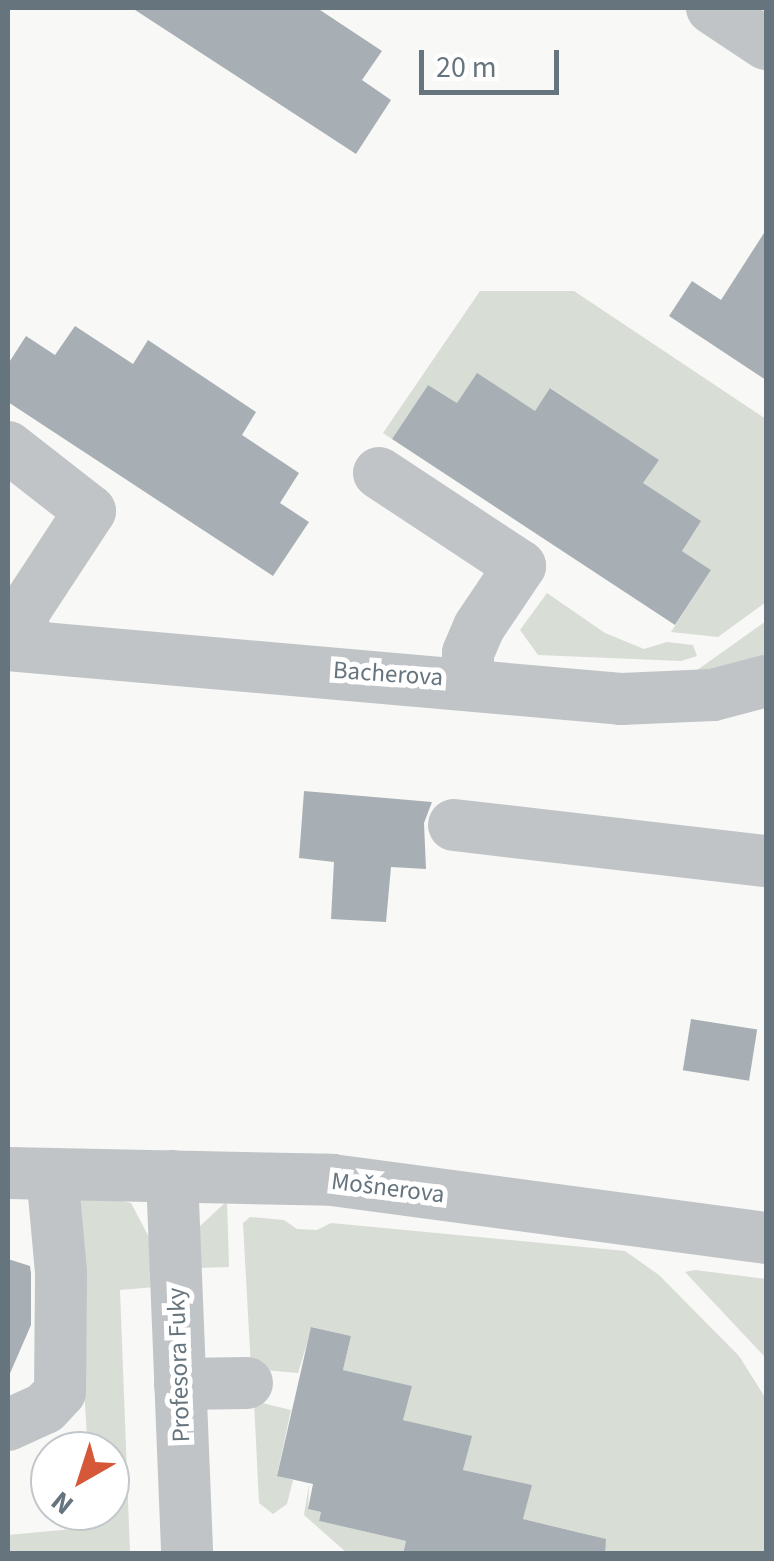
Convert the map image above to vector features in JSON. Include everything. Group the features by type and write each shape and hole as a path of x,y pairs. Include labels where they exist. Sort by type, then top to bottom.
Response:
{"street":[{"path":"712,8 766,44"},
{"path":"8,447 90,511 23,613 16,646"},
{"path":"379,473 520,566 479,628 468,654 468,680"},
{"name":"Bacherova","path":"16,646 468,680 621,699 713,695 766,681"},
{"path":"454,825 766,861"},
{"path":"8,1425 45,1408 60,1392 61,1272 30,1173"},
{"name":"Mošnerova","path":"30,1173 332,1180 766,1238"},
{"name":"Profesora Fuky","path":"172,1176 187,1554"},
{"path":"180,1384 246,1382"}],"shaded area":[{"path":"480,291 574,291 766,419 766,602 718,637 671,632 711,570 682,551 643,483 658,460 551,388 535,411 457,403 428,385 392,439 383,433"},
{"path":"547,593 605,633 644,649 667,642 693,645 697,656 681,661 538,655 520,630"},
{"path":"766,621 766,657 693,673"},
{"path":"71,1191 131,1203 151,1241 155,1287 120,1290 125,1431 87,1431"},
{"path":"227,1201 229,1267 197,1268 200,1226"},
{"path":"250,1217 284,1220 297,1229 317,1230 331,1223 625,1251 659,1275 739,1356 766,1399 766,1553 586,1553 590,1535 523,1519 531,1485 463,1470 471,1436 403,1420 411,1386 343,1370 351,1336 312,1327 298,1373 251,1369 243,1223"},
{"path":"685,1272 766,1279 766,1358"},
{"path":"254,1401 291,1410 277,1475 293,1480 287,1504 273,1514 259,1503"},
{"path":"309,1484 308,1509 321,1512 319,1521 406,1541 403,1553 347,1553 304,1515"},
{"path":"129,1531 130,1553 8,1554 8,1535"}],"building":[{"path":"132,8 317,8 382,51 362,80 391,100 356,154"},
{"path":"766,230 766,380 669,316 692,281 721,300"},
{"path":"75,326 133,364 148,340 256,412 242,435 299,473 280,503 309,522 273,576 8,402 8,364 26,336 55,355"},
{"path":"477,373 535,411 550,388 659,460 643,483 701,521 682,551 711,570 675,625 392,439 428,385 457,403"},
{"path":"304,791 432,802 424,823 426,869 391,867 386,922 331,919 334,862 299,858"},
{"path":"691,1019 757,1029 749,1081 683,1070"},
{"path":"8,1259 30,1266 31,1325 8,1378"},
{"path":"311,1327 351,1336 343,1370 412,1386 403,1420 472,1436 463,1470 532,1485 523,1519 606,1539 605,1554 403,1554 406,1541 319,1521 321,1512 308,1509 313,1484 277,1476"}]}
